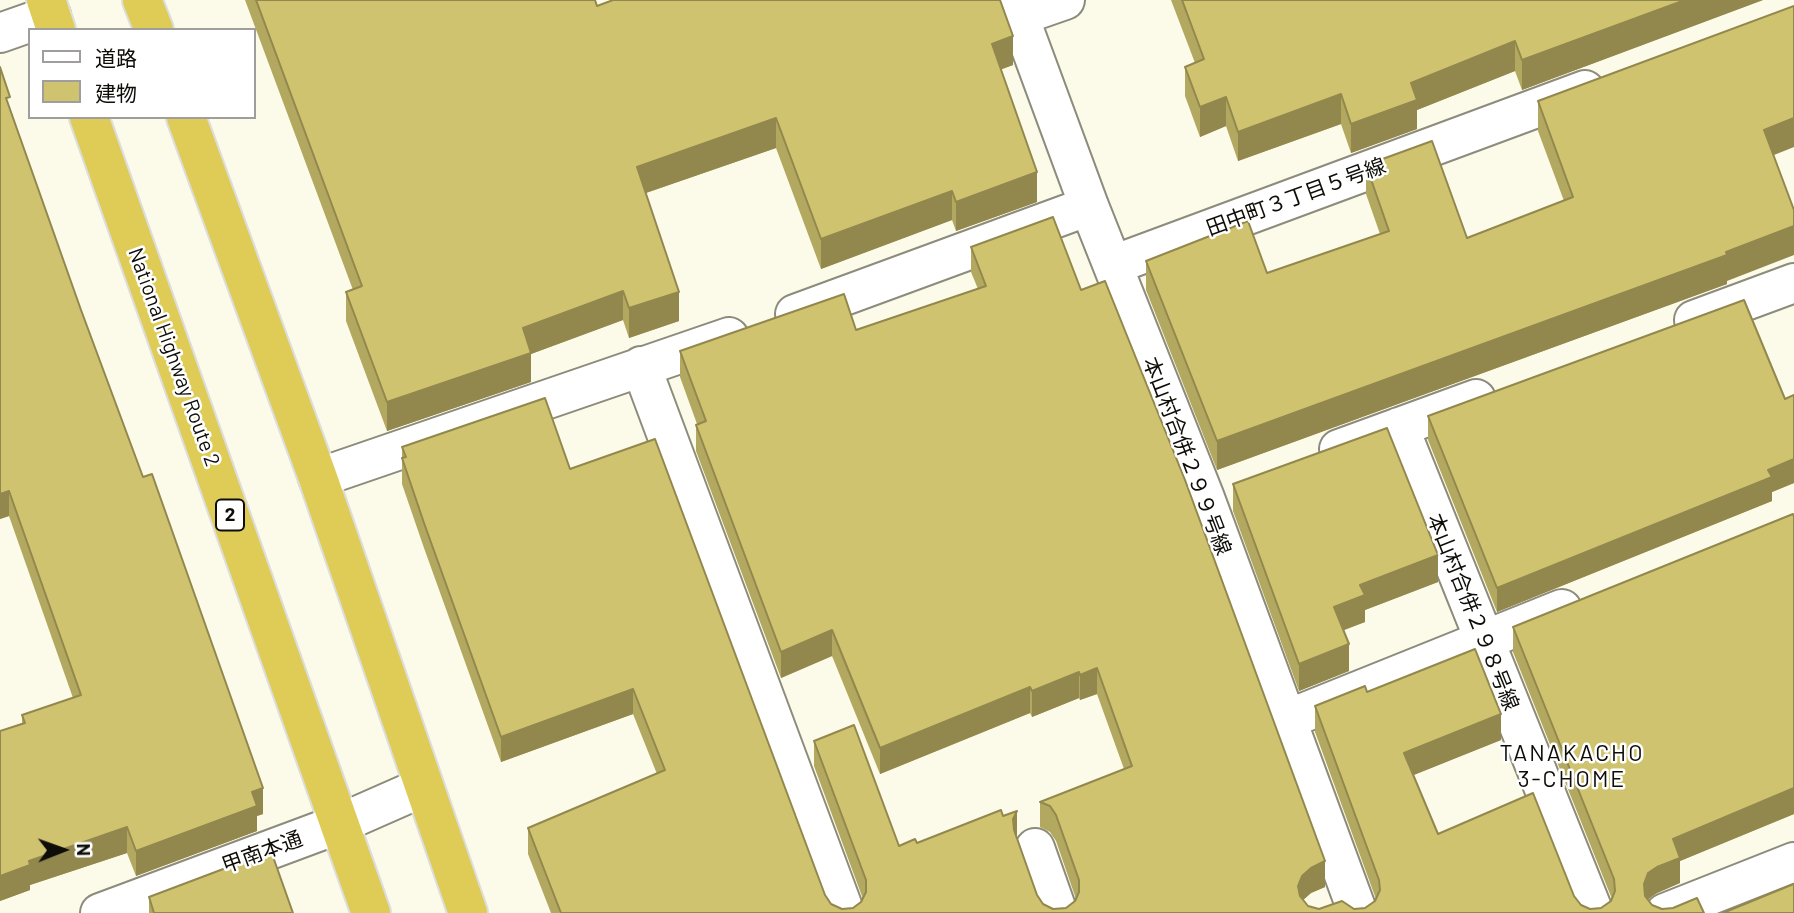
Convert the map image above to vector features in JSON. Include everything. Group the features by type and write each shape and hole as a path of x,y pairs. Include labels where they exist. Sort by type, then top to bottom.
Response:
{"highway":[{"path":"142,0 153,28"},
{"name":"National Highway Route 2","path":"90,119 371,913"},
{"path":"187,119 318,478 468,913"}],"street":[{"path":"1016,8 1065,0"},
{"name":"本山村合併２９９号線","path":"1016,8 1113,265 1218,493 1344,908"},
{"path":"0,33 51,15"},
{"name":"田中町３丁目５号線","path":"1113,265 1611,80"},
{"path":"318,478 770,323 1089,206"},
{"path":"1665,330 1794,283"},
{"path":"640,366 845,913"},
{"path":"1308,460 1513,386"},
{"name":"本山村合併２９８号線","path":"1399,427 1594,913"},
{"path":"1287,719 1599,594"},
{"name":"甲南本通","path":"100,913 339,824 423,787"},
{"path":"1035,848 1058,913"},
{"path":"1665,913 1794,862"}],"building":[{"path":"256,0 595,0 597,6 613,0 1000,0 1013,36 992,44 1037,172 956,202 952,191 821,239 776,118 637,167 679,292 629,308 623,291 523,328 531,353 387,402 346,292 362,286"},
{"path":"1182,0 1685,0 1522,60 1515,41 1411,83 1417,100 1351,124 1341,94 1238,132 1226,97 1200,107 1185,67 1204,59"},
{"path":"1794,6 1794,118 1764,130 1794,210 1794,226 1726,252 1727,255 1217,441 1146,261 1248,221 1267,273 1389,231 1366,165 1432,141 1467,238 1573,197 1538,101"},
{"path":"0,67 10,97 6,98 81,310 143,477 152,474 263,788 252,792 257,806 136,851 127,827 29,861 30,865 0,876 0,731 25,723 22,715 81,695 9,491 0,494"},
{"path":"1053,217 1081,290 1105,281 1185,480 1325,861 1302,876 1298,886 1300,896 1308,906 1319,909 1342,901 1354,909 1365,908 1375,901 1380,890 1379,880 1315,706 1365,686 1367,692 1475,649 1501,714 1404,753 1438,834 1533,793 1574,896 1581,905 1590,909 1601,908 1611,901 1615,891 1614,879 1513,627 1793,514 1794,788 1673,839 1680,858 1648,873 1644,884 1645,896 1652,905 1662,909 1673,908 1697,898 1704,913 561,913 528,828 665,770 633,689 501,737 402,458 406,457 402,447 545,398 570,469 655,439 825,895 831,904 842,909 853,908 861,902 866,892 866,880 814,741 854,725 899,846 915,839 917,843 1001,810 1003,816 1017,811 1013,819 1014,830 1037,895 1043,904 1053,909 1066,908 1075,901 1079,892 1079,880 1056,815 1050,806 1040,802 1132,766 1097,668 1080,675 1079,672 1032,691 1030,687 880,748 832,630 781,652 696,425 706,421 680,351 844,294 856,330 986,286 971,247"},
{"path":"1744,300 1785,399 1794,395 1794,459 1768,470 1772,477 1497,588 1428,416"},
{"path":"1387,428 1438,555 1360,585 1365,595 1334,607 1349,644 1299,664 1233,484"},
{"path":"271,851 293,913 154,913 149,897"},
{"path":"1794,884 1794,913 1723,913"}],"district":[{"name":"TANAKACHO 3-CHOME","path":"1572,766"}]}
